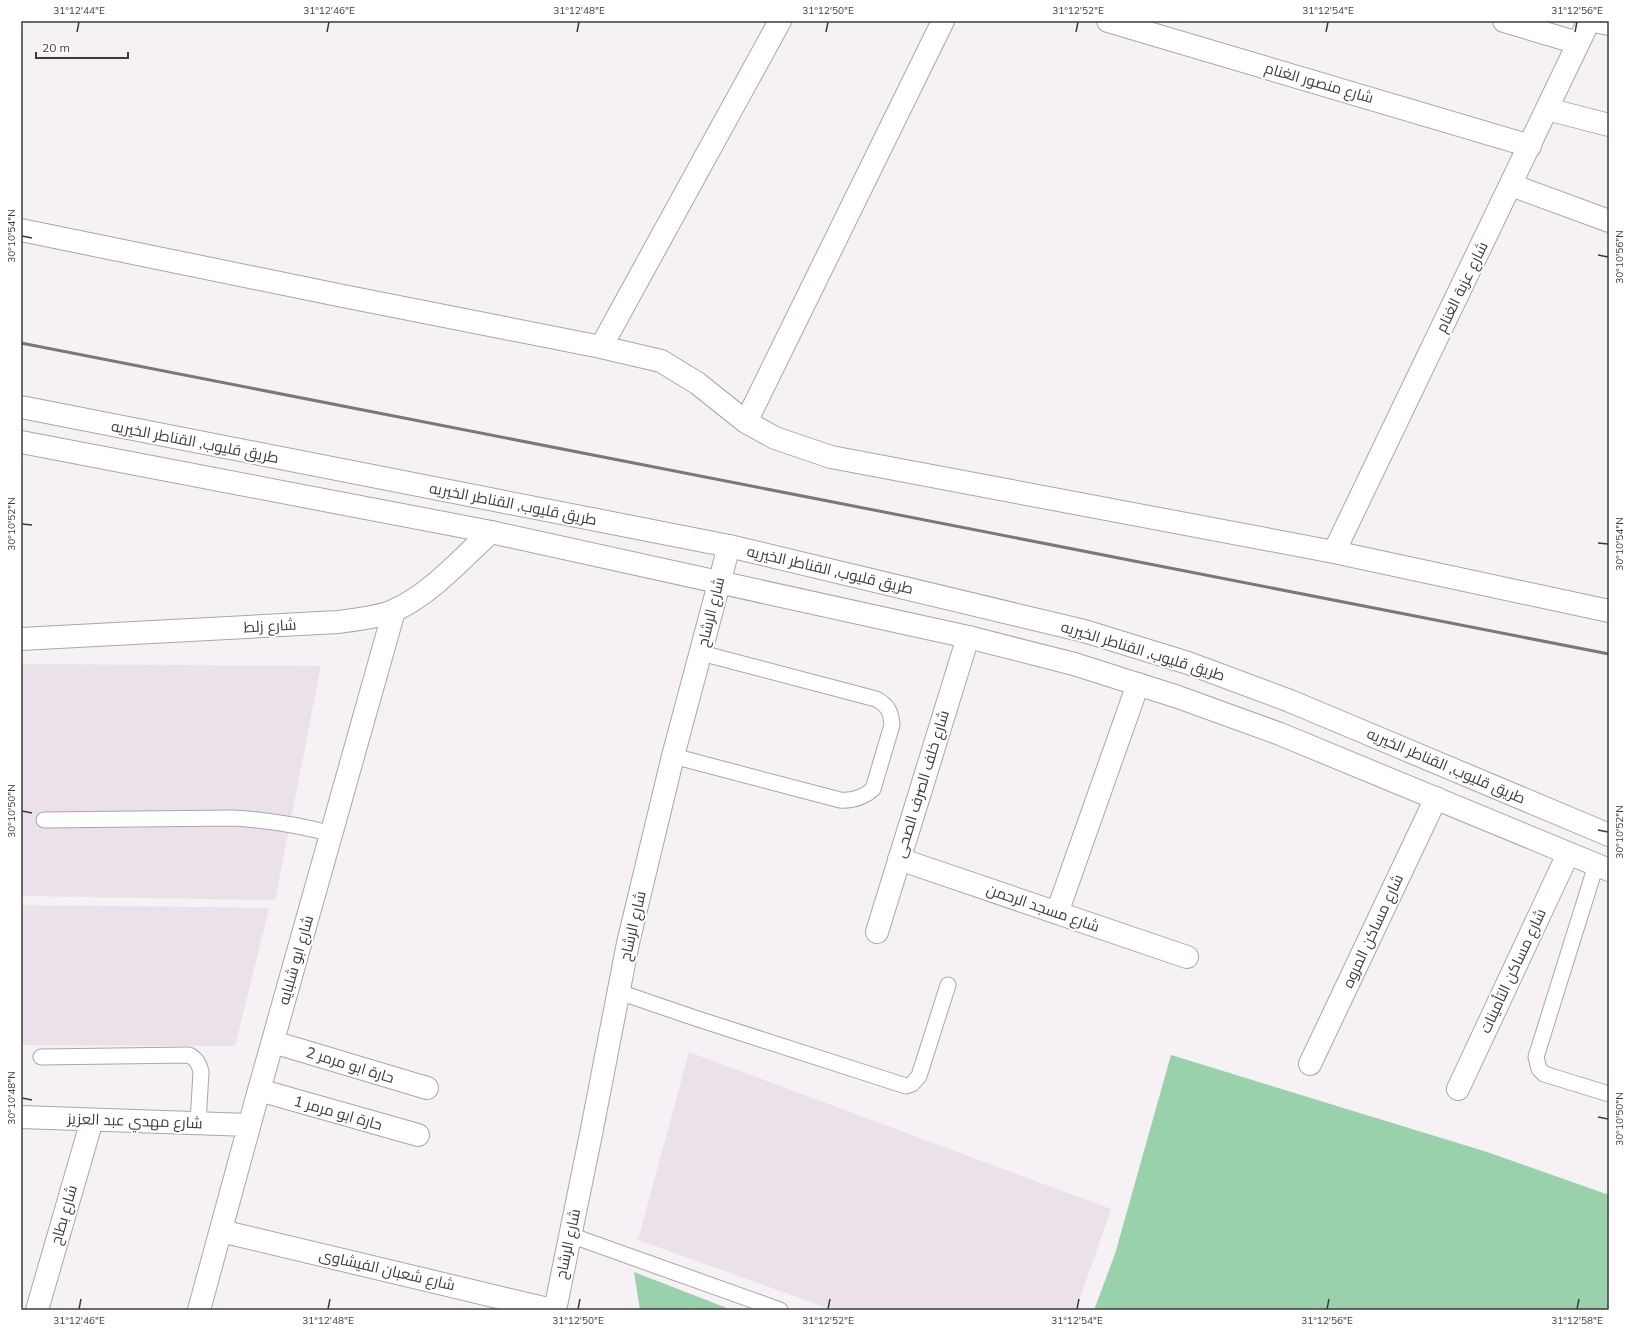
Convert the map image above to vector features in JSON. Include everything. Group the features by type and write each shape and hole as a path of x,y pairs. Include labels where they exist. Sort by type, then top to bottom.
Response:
{"street":[{"path":"601,347 780,21"},
{"path":"746,422 943,21"},
{"name":"شارع منصور الغنام","path":"1108,21 1530,146"},
{"path":"1504,21 1578,43"},
{"name":"شارع عزبة الغنام","path":"1334,552 1530,146 1588,21"},
{"path":"1595,21 1609,24"},
{"path":"1547,109 1609,125"},
{"path":"1511,185 1609,221"},
{"path":"21,230 601,347 661,361 697,383 746,422 775,438 831,457 1334,552 1609,611"},
{"name":"طريق قليوب, القناطر الخيريه","path":"21,408 729,546 1084,631 1188,663 1290,701 1609,835"},
{"path":"21,442 491,532 968,637 1074,664 1178,697 1280,734 1568,854 1603,867"},
{"name":"شارع زلط","path":"21,639 338,622 394,611 418,597 491,532"},
{"name":"شارع الرشاح","path":"553,1310 592,1129 628,942 672,756 729,546"},
{"name":"شارع ابو شلبايه","path":"199,1310 249,1125 394,611"},
{"name":"شارع خلف الصرف الصحى","path":"877,932 968,637"},
{"path":"1057,913 1138,684"},
{"name":"شارع مساكن المروه","path":"1310,1064 1436,798"},
{"name":"شارع مساكن التأمينات","path":"1458,1089 1568,854"},
{"name":"شارع مسجد الرحمن","path":"899,859 1187,956"},
{"name":"حارة ابو مرمر 2","path":"273,1042 427,1088"},
{"name":"حارة ابو مرمر 1","path":"259,1090 418,1135"},
{"name":"شارع مهدي عبد العزيز","path":"21,1117 249,1125"},
{"name":"شارع بطاح","path":"37,1310 92,1120"},
{"name":"شارع شعبان الفيشاوى","path":"221,1231 553,1310"}],"lane":[{"path":"672,756 840,800 849,800 862,797 873,789 892,725 891,716 887,707 876,699 701,653"},
{"path":"44,820 258,819 284,822 332,834"},
{"path":"1603,867 1536,1058 1537,1064 1544,1074 1609,1094"},
{"path":"619,992 906,1086 912,1084 919,1076 919,1070 948,984"},
{"path":"41,1056 189,1055 200,1064 201,1072 198,1123"},
{"path":"570,1235 780,1310"}],"shaded area":[{"path":"21,664 321,666 275,900 21,896"},
{"path":"21,905 269,908 235,1046 21,1045"},
{"path":"689,1052 1111,1209 1076,1310 833,1310 638,1240"}],"green space":[{"path":"1171,1055 1487,1152 1609,1195 1609,1310 1094,1310 1115,1254"},
{"path":"634,1272 732,1310 640,1310"}],"railway":[{"path":"21,343 1609,654"}]}
